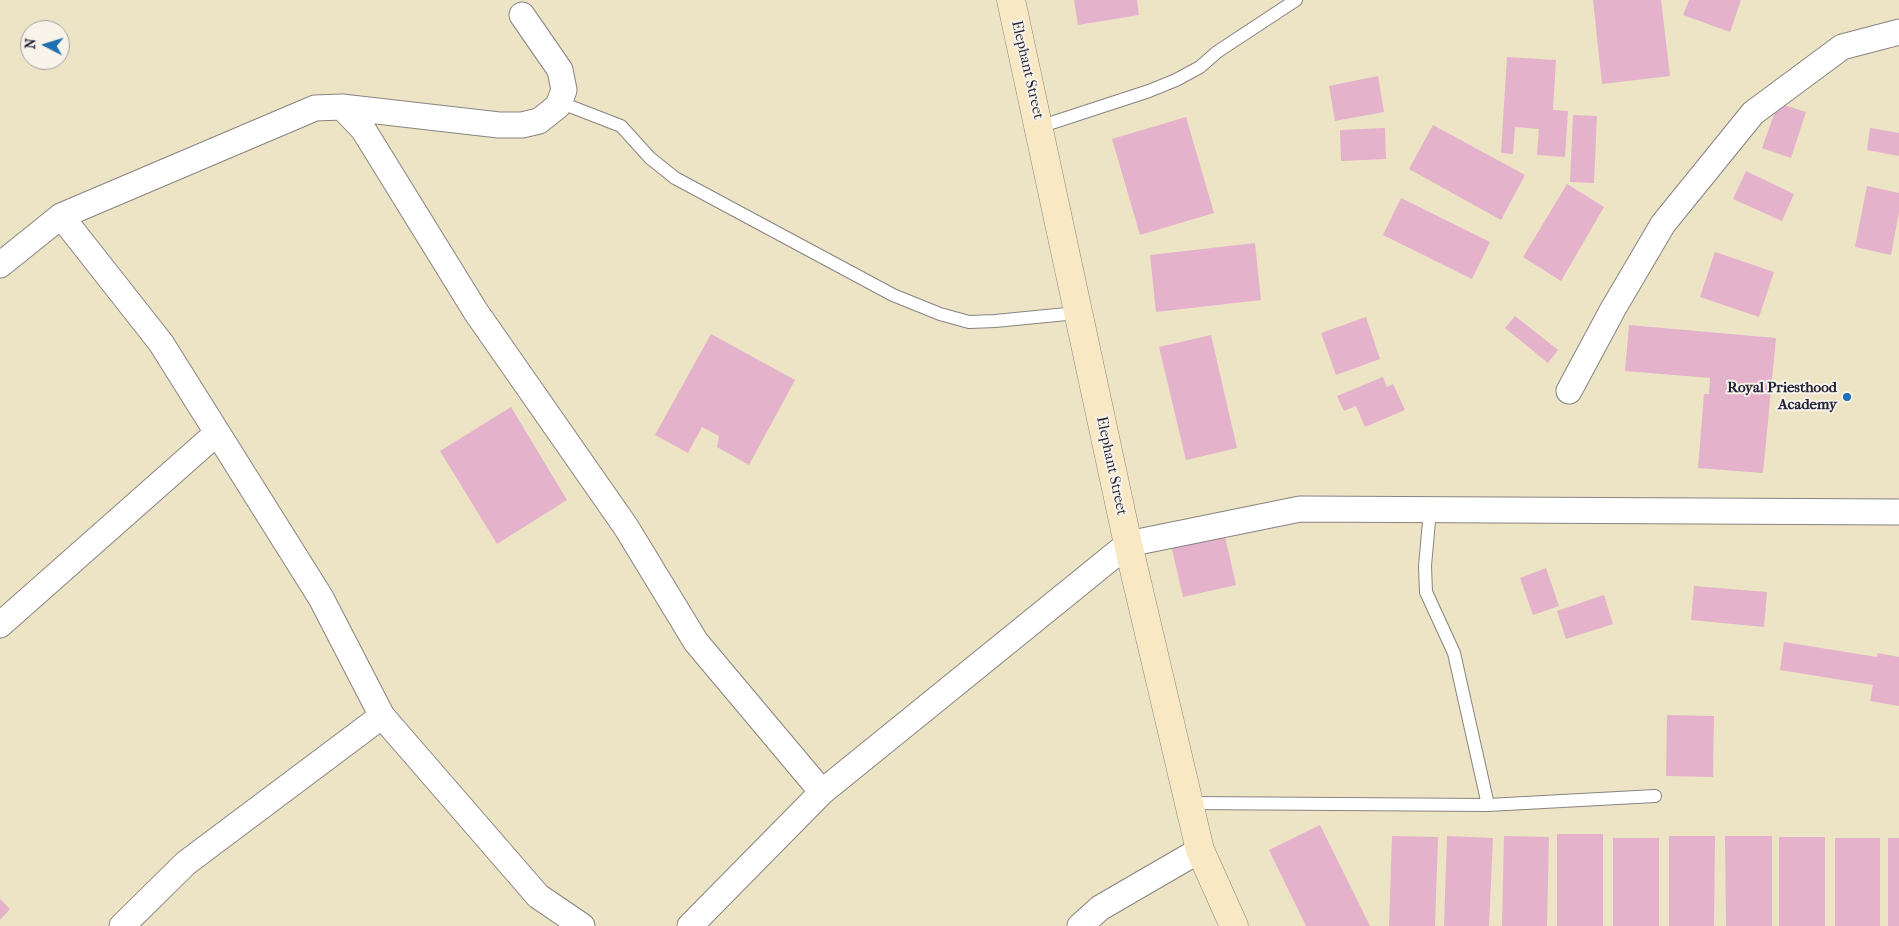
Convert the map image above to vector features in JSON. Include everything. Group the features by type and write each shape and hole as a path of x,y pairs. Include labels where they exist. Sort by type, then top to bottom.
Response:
{"main road":[{"name":"Elephant Street","path":"1011,0 1128,544 1200,850 1234,926"}],"street":[{"path":"0,265 61,216 315,108 342,107 474,123 522,125 539,121 558,106 564,90 560,70 522,15"},
{"path":"1569,391 1662,224 1753,113 1842,48 1899,32"},
{"path":"342,107 363,129 476,312 626,527 696,642 822,792"},
{"path":"61,216 161,343 321,598 382,716 538,896 582,926"},
{"path":"0,625 217,433"},
{"path":"690,926 822,792 1128,544 1300,509 1899,512"},
{"path":"122,926 186,863 382,716"},
{"path":"1080,926 1100,908 1200,850"}],"lane":[{"path":"1039,127 1149,91 1176,80 1200,67 1217,52 1296,0"},
{"path":"559,102 621,126 650,158 675,178 893,295 940,314 969,322 1077,313"},
{"path":"1430,510 1425,566 1426,592 1454,653 1488,805"},
{"path":"1189,803 1488,805 1655,796"}],"building":[{"path":"1074,0 1137,0 1139,15 1078,25"},
{"path":"1593,0 1661,0 1670,76 1602,84"},
{"path":"1689,0 1741,0 1730,32 1683,15"},
{"path":"1507,57 1556,60 1553,110 1568,111 1565,157 1537,155 1539,129 1515,127 1513,154 1501,153"},
{"path":"1378,76 1384,112 1335,121 1329,86"},
{"path":"1778,103 1806,112 1791,158 1762,148"},
{"path":"1573,115 1597,116 1594,183 1570,182"},
{"path":"1186,117 1214,213 1140,235 1112,139"},
{"path":"1433,125 1525,175 1501,220 1409,169"},
{"path":"1385,128 1386,159 1341,161 1340,130"},
{"path":"1870,128 1899,133 1899,156 1867,150"},
{"path":"1746,171 1794,194 1782,221 1733,199"},
{"path":"1567,184 1604,207 1561,281 1523,257"},
{"path":"1867,186 1899,193 1899,212 1891,255 1855,247"},
{"path":"1401,198 1490,242 1472,279 1383,235"},
{"path":"1255,243 1261,300 1156,312 1150,255"},
{"path":"1715,252 1774,272 1759,317 1700,297"},
{"path":"1515,316 1558,350 1548,363 1505,328"},
{"path":"1366,317 1380,359 1336,375 1321,333"},
{"path":"1629,325 1776,338 1763,473 1698,468 1704,394 1709,394 1710,378 1625,371"},
{"path":"711,334 795,380 749,465 717,447 719,436 702,427 688,453 655,435"},
{"path":"1211,335 1237,448 1186,460 1159,347"},
{"path":"1383,377 1387,387 1393,384 1405,410 1365,427 1356,406 1344,411 1337,396"},
{"path":"511,407 567,500 497,544 440,451"},
{"path":"1224,532 1236,585 1183,597 1171,545"},
{"path":"1546,568 1559,606 1533,615 1520,578"},
{"path":"1694,586 1767,592 1764,627 1691,620"},
{"path":"1604,595 1613,624 1566,639 1557,611"},
{"path":"1784,642 1877,657 1878,653 1899,657 1899,706 1870,701 1873,685 1780,670"},
{"path":"1667,715 1714,716 1713,777 1666,776"},
{"path":"1320,825 1370,926 1306,926 1269,850"},
{"path":"1557,834 1603,834 1603,926 1557,926"},
{"path":"1392,836 1438,837 1435,926 1389,926"},
{"path":"1447,836 1493,838 1489,926 1444,926"},
{"path":"1504,836 1549,837 1547,926 1502,926"},
{"path":"1669,836 1715,836 1714,926 1669,926"},
{"path":"1725,836 1772,836 1772,926 1726,926"},
{"path":"1779,837 1825,837 1825,926 1779,926"},
{"path":"1613,838 1659,838 1659,926 1613,926"},
{"path":"1835,838 1880,838 1880,926 1835,926"},
{"path":"1888,838 1899,838 1899,926 1888,926"},
{"path":"0,899 10,909 0,920"}],"place":[{"name":"Royal Priesthood Academy","path":"1847,397"}]}
